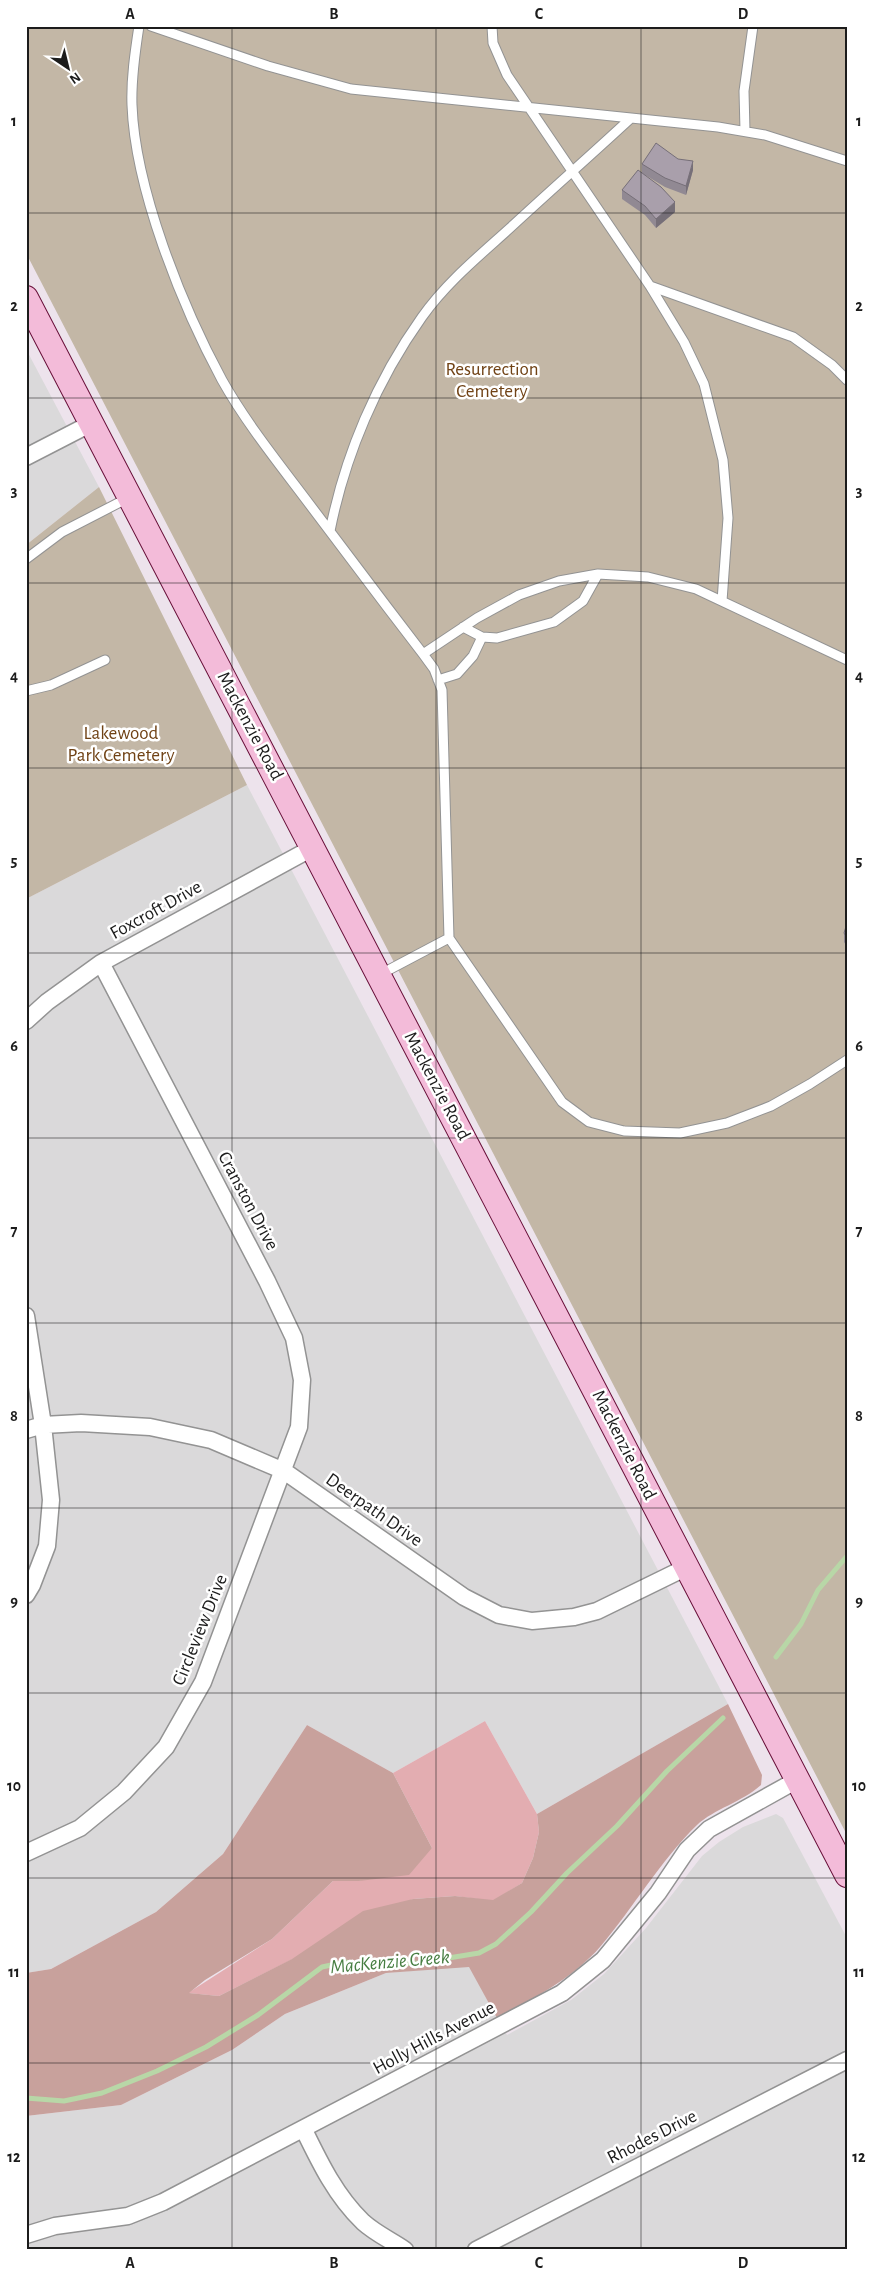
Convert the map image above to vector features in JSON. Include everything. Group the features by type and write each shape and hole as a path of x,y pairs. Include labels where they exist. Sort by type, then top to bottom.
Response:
{"main road":[{"name":"Mackenzie Road","path":"26,298 847,1874"}],"street":[{"path":"26,457 92,423"},
{"name":"Foxcroft Drive","path":"26,1021 47,1002 101,963 314,848"},
{"name":"Cranston Drive","path":"101,963 267,1282 294,1338 302,1380 299,1427 284,1471"},
{"path":"26,1316 43,1425 51,1500 47,1546 32,1585 26,1595"},
{"name":"Deerpath Drive","path":"26,1430 43,1425 81,1423 150,1427 211,1440 284,1471 464,1597 499,1615 532,1621 574,1617 597,1610 687,1567"},
{"name":"Circleview Drive","path":"26,1853 80,1828 124,1792 166,1748 204,1682 284,1471"},
{"name":"Holly Hills Avenue","path":"26,2235 55,2226 137,2212 163,2202 304,2130 562,1993 603,1960 658,1893 688,1850 709,1829 798,1780"},
{"name":"Rhodes Drive","path":"476,2250 847,2060"},
{"path":"304,2130 322,2168 344,2201 364,2223 405,2250"}],"lane":[{"path":"139,26 135,54 132,105 138,152 156,224 184,298 223,380 268,449 423,654 442,690 449,938 562,1102 589,1122 624,1131 680,1133 727,1123 771,1106 847,1060"},
{"path":"151,26 268,66 351,89 745,131 765,135 847,161"},
{"path":"492,26 493,43 507,75 650,286 684,342 704,384 723,460 728,518 722,601"},
{"path":"745,131 744,91 753,26"},
{"path":"330,531 337,493 352,449 380,388 422,316 459,274 631,118"},
{"path":"650,286 793,337 832,365 847,380"},
{"path":"26,558 62,532 130,496"},
{"path":"423,654 463,627 519,595 559,581 598,574 648,577 696,588 847,660"},
{"path":"463,627 482,637 497,638 554,622 583,601 598,574"},
{"path":"438,680 457,674 473,656 482,637"},
{"path":"26,691 51,685 105,660"},
{"path":"379,975 449,938"}],"shaded area":[{"path":"26,349 99,487 26,545"},
{"path":"247,785 728,1704 537,1814 485,1721 393,1773 307,1725 223,1854 156,1912 51,1969 26,1973 26,899"},
{"path":"728,1704 762,1775 761,1785 697,1825 659,1869 600,1947 578,1968 538,1995 497,2018 469,1967 386,1973 285,2014 232,2050 121,2105 26,2116 26,1973 51,1969 156,1912 223,1854 307,1725 393,1773 432,1848 409,1875 359,1881 333,1881 272,1939 205,1980 189,1993 219,1996 292,1959 363,1911 413,1899 455,1896 493,1900 522,1883 533,1858 539,1832 537,1814"},
{"path":"485,1721 537,1814 539,1832 533,1858 522,1883 493,1901 455,1896 413,1899 219,1996 188,1993 272,1939 333,1881 359,1881 432,1848 393,1773"},
{"path":"776,1814 783,1818 847,1938 847,2250 26,2250 26,2116 121,2105 232,2050 285,2014 386,1973 469,1966 507,2035 571,2000 604,1974 646,1928 702,1856 719,1842 743,1827"}],"green space":[{"name":"Resurrection Cemetery","path":"26,26 847,26 847,1835 26,253"},
{"name":"Lakewood Park Cemetery","path":"99,487 247,785 26,899 26,545"}],"building":[{"path":"656,143 678,159 693,161 686,186 665,178 642,164"},
{"path":"638,170 661,187 675,202 656,219 645,206 622,190"},
{"path":"847,923 847,938 844,933"}],"waterway":[{"path":"776,1657 801,1624 818,1590 847,1556"},
{"name":"MacKenzie Creek","path":"26,2098 64,2101 102,2093 157,2071 206,2047 258,2015 322,1967 345,1962 367,1965 418,1963 479,1953 496,1944 531,1912 567,1873 617,1826 667,1771 723,1718"}]}
